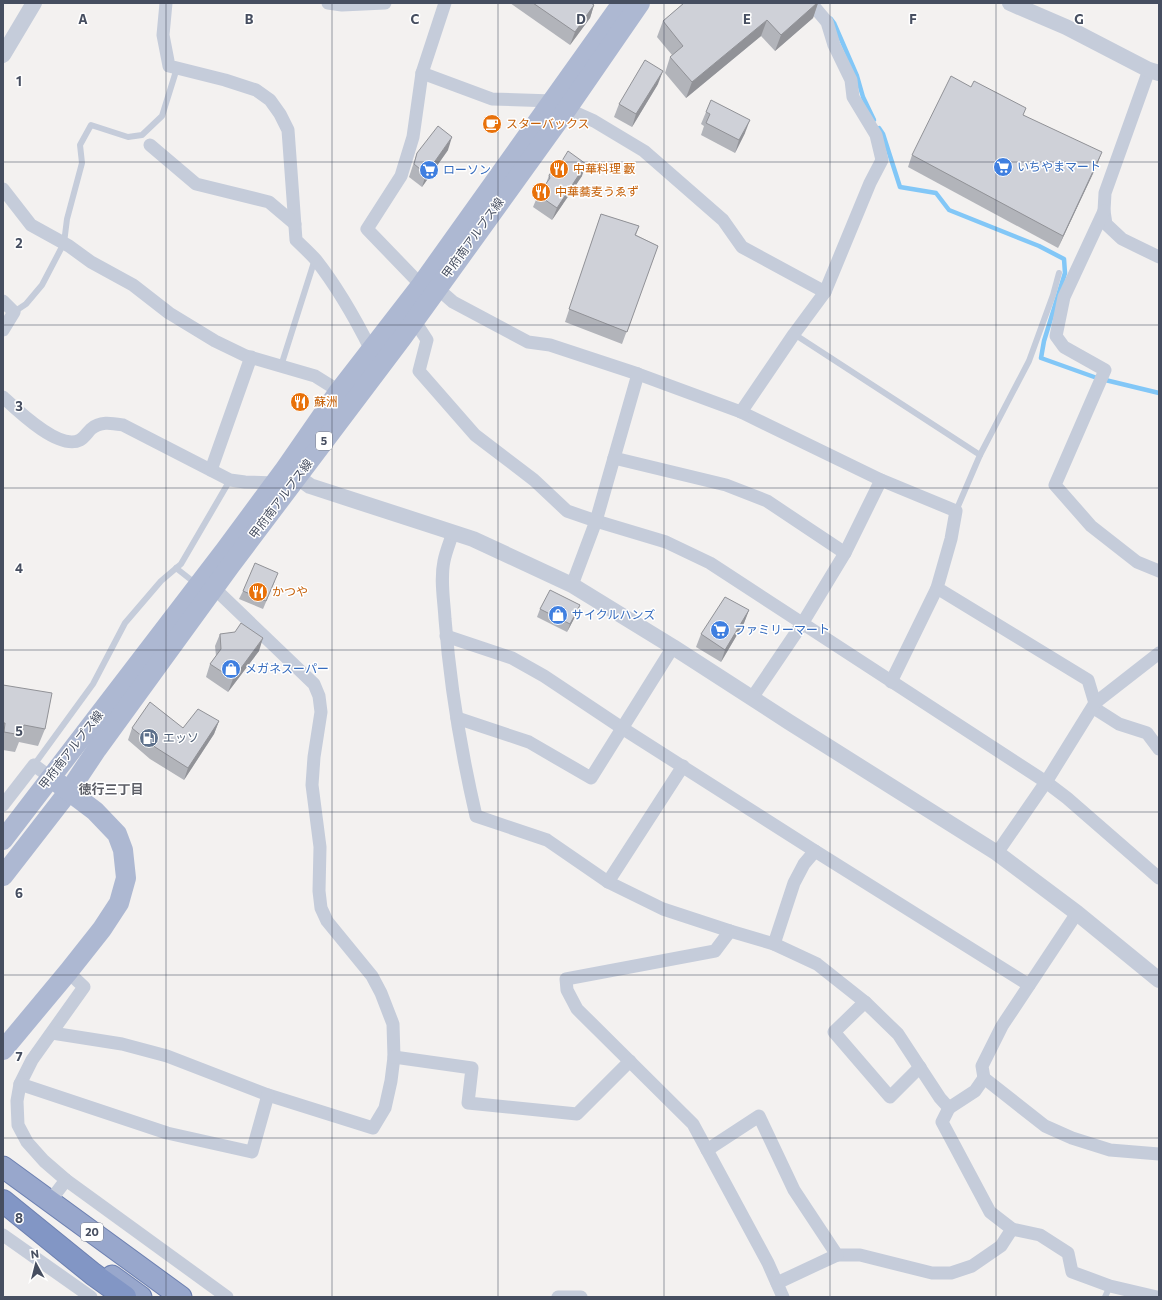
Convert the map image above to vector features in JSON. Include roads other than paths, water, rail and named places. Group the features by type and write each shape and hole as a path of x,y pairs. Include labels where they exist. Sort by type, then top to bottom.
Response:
{"highway":[{"name":"20","path":"3,1167 181,1297"},
{"name":"20","path":"3,1200 141,1297"},
{"path":"3,1200 93,1274 125,1297"}],"main road":[{"name":"甲府南アルプス線","path":"560,105 622,3"},
{"name":"甲府南アルプス線","path":"3,876 69,791 206,587 286,476 339,392 371,350 429,287 560,105 640,3"},
{"name":"甲府南アルプス線","path":"286,476 414,320 429,287"},
{"name":"甲府南アルプス線","path":"3,840 50,777 206,587"},
{"path":"3,1050 102,929 119,903 126,878 122,850 117,834 95,811 50,777"},
{"path":"3,1155 22,1171 50,1201"}],"street":[{"path":"3,55 34,3"},
{"path":"166,3 163,35 169,66 225,80 256,90 270,100 280,114 288,130 296,240 315,259 336,287 354,315 371,350"},
{"path":"328,3 342,5 385,3"},
{"path":"445,3 422,73 413,137 402,176 367,229 429,287 453,302 528,342 550,345 638,374 741,412 881,480 956,511 951,539 937,588 892,682"},
{"path":"741,412 794,334 825,292 870,183 882,160 876,135 853,96 851,80 834,45 827,22 811,3"},
{"path":"1010,3 1066,27 1154,72 1105,193 1104,211 1106,224 1122,239 1159,257"},
{"path":"422,73 492,99 560,105 594,121 644,151 723,220 742,247 825,292"},
{"path":"150,145 196,184 269,202 295,224"},
{"path":"3,189 31,225 64,243 90,262 133,285 169,313 215,341 250,357 315,376 339,392"},
{"path":"1104,211 1064,296 1056,336 1064,347 1105,370 1055,485 1091,526 1137,562 1159,571"},
{"path":"3,301 14,312 3,330"},
{"path":"414,320 427,340 419,371 475,435 534,480 567,510 596,521 666,542 710,563 1046,782 1067,798 1159,878"},
{"path":"211,470 250,357"},
{"path":"572,585 596,521 638,374"},
{"path":"3,397 18,412 53,437 69,442 79,440 94,427 105,423 123,425 230,480 245,482 286,476 310,486 473,539 572,585 673,647 996,853 1077,913 1159,980"},
{"path":"614,458 733,487 767,501 845,553"},
{"path":"752,698 802,624 845,553 881,480"},
{"path":"453,532 444,562 442,582 446,636 465,770 476,816 548,840 608,882 663,908 730,931 774,944 817,964 865,1002 898,1034 940,1098 949,1108"},
{"path":"52,1033 122,1044 167,1056 268,1095 373,1128 385,1108 391,1081 394,1057 393,1024 381,993 372,976 327,921 321,908 319,891 320,847 312,785 314,757 321,712 319,696 314,684 206,587"},
{"path":"937,588 1088,680 1097,710 1120,724 1147,733 1159,749"},
{"path":"446,636 512,658 544,676 622,728 815,851 1029,985"},
{"path":"457,718 529,742 591,778 673,647"},
{"path":"996,853 1046,782 1095,703 1159,653"},
{"path":"3,805 34,765 50,777"},
{"path":"608,882 682,766"},
{"path":"774,944 794,883 804,864 815,851"},
{"path":"1077,913 1002,1026 982,1066 984,1078 1045,1126 1058,1132 1110,1150 1159,1154"},
{"path":"730,931 715,951 566,979 567,990 577,1009 693,1124 768,1263 783,1297"},
{"path":"68,972 84,987 32,1060 20,1084 17,1101 18,1126 27,1142 44,1161 66,1180 227,1297"},
{"path":"865,1002 834,1032 854,1056 890,1097 920,1067"},
{"path":"394,1057 472,1068 468,1103 577,1114 630,1061"},
{"path":"984,1078 975,1090 949,1108 942,1122 990,1212 1012,1229 1040,1235 1068,1253 1072,1272 1107,1291 1157,1297"},
{"path":"20,1084 167,1133 252,1152 268,1095"},
{"path":"707,1150 759,1116 794,1190 837,1255"},
{"path":"50,1201 66,1180"},
{"path":"778,1283 837,1255 860,1255 932,1273 951,1273 972,1266 1001,1246 1012,1229"},
{"path":"3,1235 91,1297"},
{"path":"558,1297 581,1297"}],"lane":[{"path":"14,312 26,304 42,285 64,243 67,219 82,163 80,145 91,125 128,137 142,135 162,116 177,68"},
{"path":"281,366 315,259"},
{"path":"956,511 980,456 1028,361 1053,295 1059,273"},
{"path":"794,334 980,456"},
{"path":"34,765 93,684 125,623 161,581 180,564 230,480"},
{"path":"176,568 206,587"}],"waterway":[{"path":"831,19 857,76 863,97 874,120"},
{"path":"879,128 883,134 900,187 936,193 949,210 1039,246 1064,259 1065,273 1044,341 1041,358 1097,378 1159,393"}],"place":[{"name":"スターバックス","path":"492,124"},
{"name":"いちやまマート","path":"1003,167"},
{"name":"中華料理 藪","path":"559,169"},
{"name":"ローソン","path":"429,170"},
{"name":"中華蕎麦うゑず","path":"541,192"},
{"name":"蘇洲","path":"300,402"},
{"name":"かつや","path":"258,592"},
{"name":"サイクルハンズ","path":"558,615"},
{"name":"ファミリーマート","path":"720,630"},
{"name":"メガネスーパー","path":"231,669"},
{"name":"エッソ","path":"149,738"}],"district":[{"name":"徳行三丁目","path":"111,789"}]}
